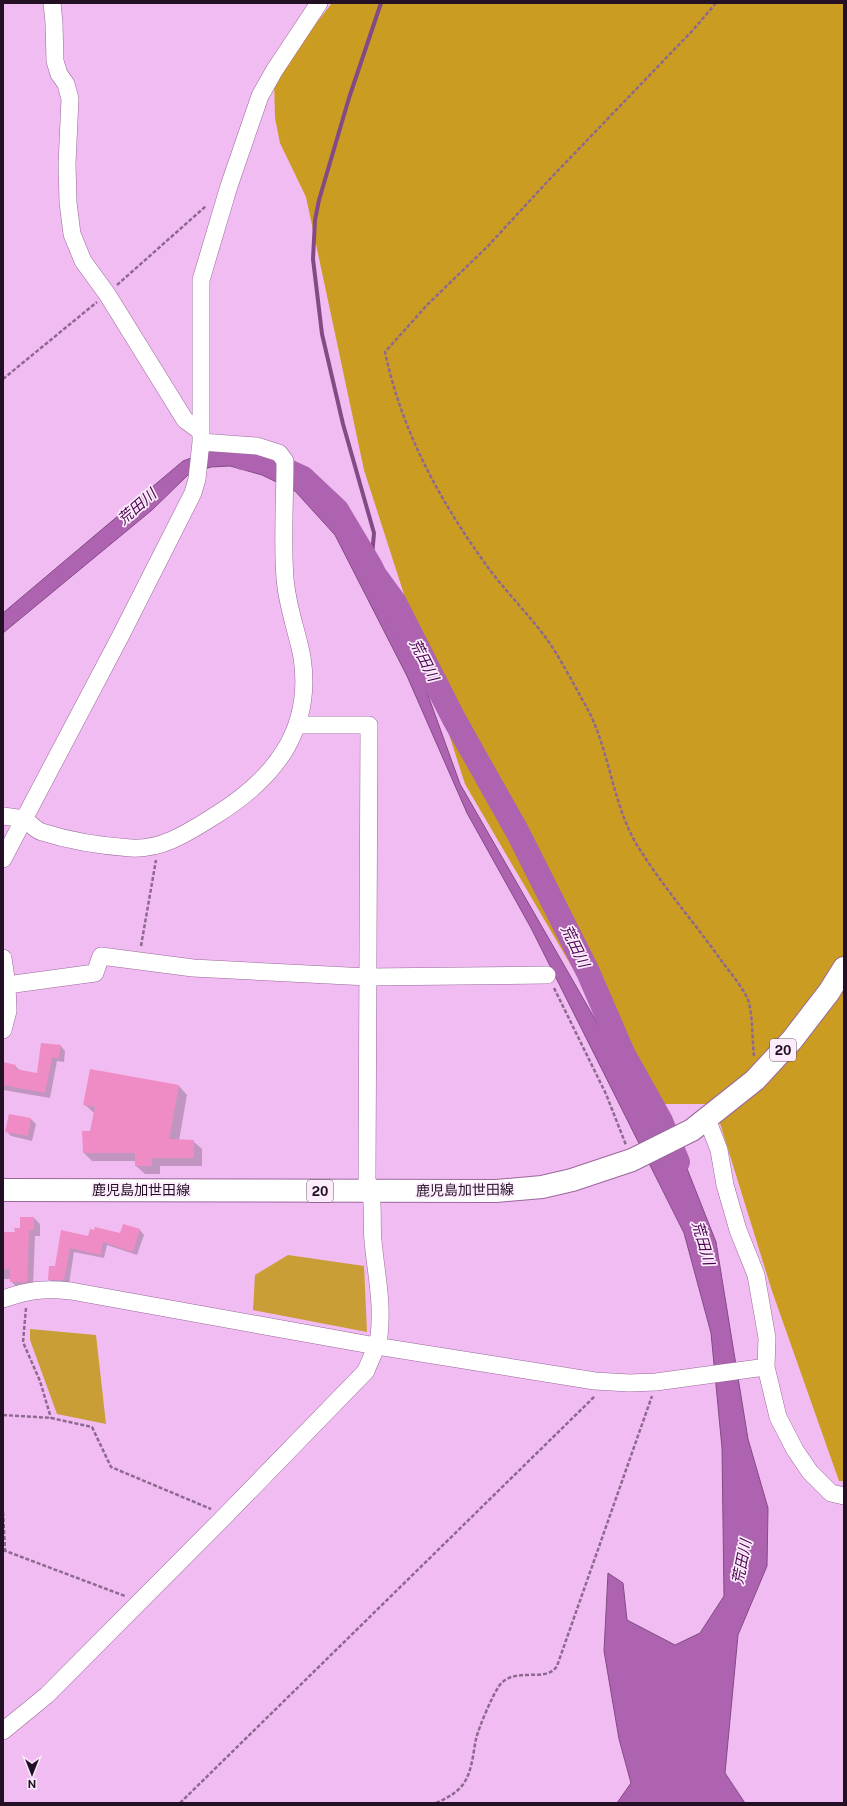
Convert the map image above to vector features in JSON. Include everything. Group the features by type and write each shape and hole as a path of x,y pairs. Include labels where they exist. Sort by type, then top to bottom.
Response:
{"main road":[{"name":"鹿児島加世田線","path":"3,1190 496,1191 542,1187 572,1180 632,1160 699,1124 755,1080 792,1040 829,992 844,968"}],"street":[{"path":"3,816 24,820 40,832 90,843 131,848 146,848 159,845 199,826 261,782 282,756 298,726 304,693 302,657 288,600 285,578 285,460 279,453 257,446 200,439 185,420 107,294 83,262 72,234 68,202 67,164 70,99 66,84 59,74 55,61 52,3"},
{"path":"3,859 120,637 193,493 197,479 200,439 202,280 229,186 260,96 274,70 319,3"},
{"path":"3,1731 47,1695 226,1515 366,1371 376,1346 380,1316 379,1288 372,1240 372,1191 368,1180 369,726 298,726"},
{"path":"7,985 95,973 101,956 193,968 368,977 547,975"},
{"path":"3,958 7,985 8,1010 3,1030"},
{"path":"699,1124 719,1150 738,1230 756,1276 767,1338 760,1368 778,1417 795,1450 810,1472 831,1493 844,1496"},
{"path":"3,1298 28,1291 53,1289 71,1291 376,1346 595,1381 656,1382 760,1368"}],"path":[{"path":"716,3 693,30 547,182 488,246 428,304 385,352 392,382 416,447 432,481 450,513 483,561 547,639 588,710 601,738 619,803 636,843 658,876 700,930 749,1002 755,1080"},
{"path":"3,379 107,294 229,186"},
{"path":"138,960 159,845"},
{"path":"547,975 606,1094 632,1160"},
{"path":"28,1291 23,1342 40,1381 51,1418"},
{"path":"180,1803 609,1382"},
{"path":"436,1803 456,1792 468,1776 477,1737 499,1686 506,1678 520,1674 548,1673 554,1671 557,1666 656,1382"},
{"path":"3,1415 51,1418 92,1427 111,1467 226,1515"},
{"path":"3,1512 4,1550 140,1602"}],"shaded area":[{"path":"332,3 844,3 844,1481 839,1481 772,1291 714,1104 652,1104 465,784 364,470 306,197 280,143 275,118 274,77"},
{"path":"288,1255 364,1266 367,1332 253,1310 255,1275"},
{"path":"30,1329 96,1335 106,1424 57,1414 30,1340"}],"water":[{"path":"210,451 237,452 263,458 302,482 345,533 419,670 460,784 638,1094 686,1166 716,1242 748,1439 768,1508 767,1566 738,1635 725,1773 745,1803 617,1803 631,1783 619,1739 604,1651 608,1573 623,1583 627,1620 675,1645 700,1633 724,1596 722,1448 711,1333 684,1233 531,928 467,813 407,676 335,535 295,491 262,475 230,466 211,467 188,475 152,510 3,633 3,613 183,461"}],"building":[{"path":"41,1043 61,1045 59,1058 52,1057 45,1093 3,1085 3,1062 16,1065 15,1069 37,1073"},
{"path":"90,1069 179,1085 169,1139 194,1140 194,1158 152,1158 152,1166 135,1166 135,1153 83,1153 82,1131 90,1131 95,1107 83,1105"},
{"path":"9,1114 31,1118 28,1136 5,1132"},
{"path":"20,1217 34,1217 34,1230 29,1230 27,1282 10,1282 10,1269 4,1269 3,1232 15,1232 14,1228 20,1228"},
{"path":"123,1224 140,1229 133,1252 103,1242 100,1255 70,1248 64,1280 48,1280 49,1266 55,1266 61,1230 88,1236 90,1229 94,1230 95,1227 120,1233"}],"waterway":[{"path":"371,567 374,533 343,424 322,334 313,259 315,220 319,200 349,98 381,3"},
{"name":"荒田川","path":"243,458 264,460 303,478 337,510 375,575 394,601 454,719 517,831 588,972 623,1053 661,1121 678,1162"}]}
